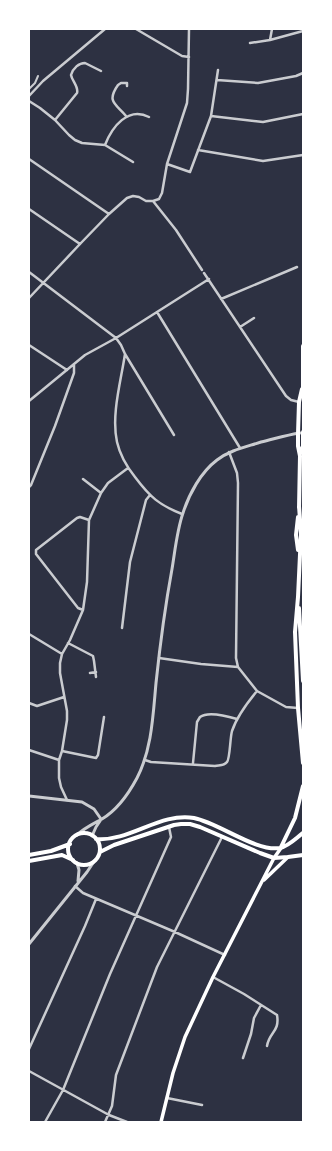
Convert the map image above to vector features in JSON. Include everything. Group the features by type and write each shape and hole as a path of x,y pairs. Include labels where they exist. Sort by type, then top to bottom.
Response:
{"main road":[{"path":"300,456 298,434 299,402 303,379 303,346"},
{"path":"302,389 303,396"},
{"path":"303,433 300,456 299,506 296,535 299,558 298,597 294,632 298,708 303,763"},
{"path":"298,597 303,681"},
{"path":"160,1122 178,1055 185,1037 213,977 295,818 303,786"},
{"path":"73,860 68,849 72,839 77,835 87,834 94,837 112,838 160,822 181,817 204,821 256,844 268,847 280,848 303,833"},
{"path":"29,861 62,855 77,863 83,865 88,864 95,860 100,852 114,845 181,824 190,824 200,827 274,858 288,858 303,855"},
{"path":"94,837 99,845 100,852"},
{"path":"29,855 51,851 70,844"},
{"path":"262,882 288,858"}],"street":[{"path":"29,96 45,79 104,29"},
{"path":"136,29 182,56 189,57"},
{"path":"29,298 109,214 124,201 133,196 139,197 146,202 153,201 159,198 162,193 167,164 186,103 188,89 189,29"},
{"path":"270,40 272,29"},
{"path":"250,43 270,40 303,31"},
{"path":"55,120 77,93 78,89 71,75 76,67 84,62 101,71"},
{"path":"167,164 190,172 211,116 218,70"},
{"path":"217,80 258,83 296,76 303,73"},
{"path":"29,89 35,83 38,76"},
{"path":"126,116 114,105 112,99 118,85 127,83 127,86"},
{"path":"29,101 55,120 69,135 76,140 82,143 105,145 133,162"},
{"path":"105,145 107,138 126,116 133,113 140,113 149,117"},
{"path":"211,116 263,122 303,114"},
{"path":"198,150 263,161 303,155"},
{"path":"29,159 109,214"},
{"path":"153,201 176,230 286,396 291,400 299,402"},
{"path":"29,209 80,244"},
{"path":"221,299 297,268"},
{"path":"29,272 116,338 121,344 125,354 174,435"},
{"path":"30,399 85,355 116,338 208,279"},
{"path":"157,312 240,448"},
{"path":"240,327 254,318"},
{"path":"29,345 67,370"},
{"path":"125,354 115,408 117,442 128,468 142,488 166,508 182,514"},
{"path":"29,488 58,418 74,373 74,365"},
{"path":"77,835 82,830 116,808 138,778 150,741 164,617 182,514 199,480 216,460 229,452 279,437 303,433"},
{"path":"229,452 237,473 238,483 236,658 238,667 257,691 286,707 298,708"},
{"path":"67,800 61,787 58,760 62,751 67,720 67,710 60,673 60,663 62,654 83,610 87,582 89,520 101,493 108,483 128,468"},
{"path":"83,479 101,493"},
{"path":"122,628 130,562 146,500 150,495"},
{"path":"83,610 78,608 36,554 36,550 77,518 80,517 89,520"},
{"path":"29,634 62,654"},
{"path":"68,644 93,656 96,677"},
{"path":"159,658 201,664 238,667"},
{"path":"90,673 96,672"},
{"path":"144,760 151,762 193,763 215,766 226,764 228,761 232,732 237,719 257,691"},
{"path":"29,704 37,706 64,697"},
{"path":"193,763 197,722 200,717 207,714 237,719"},
{"path":"62,751 96,758 98,755 104,717"},
{"path":"29,750 58,760"},
{"path":"29,796 76,801 87,804 94,809 101,819"},
{"path":"94,837 96,827 101,819"},
{"path":"45,1122 63,1090 135,916 171,837 169,827"},
{"path":"105,1122 112,1106 116,1075 157,968 222,837"},
{"path":"29,944 88,872 95,860"},
{"path":"77,863 79,876 78,883"},
{"path":"75,886 83,893 96,899 225,955"},
{"path":"29,1049 96,899"},
{"path":"213,977 244,994 277,1015 277,1026 268,1040 267,1046"},
{"path":"243,1058 251,1034 254,1018 261,1005"},
{"path":"29,1071 109,1115 127,1122"},
{"path":"167,1098 202,1106"}]}
